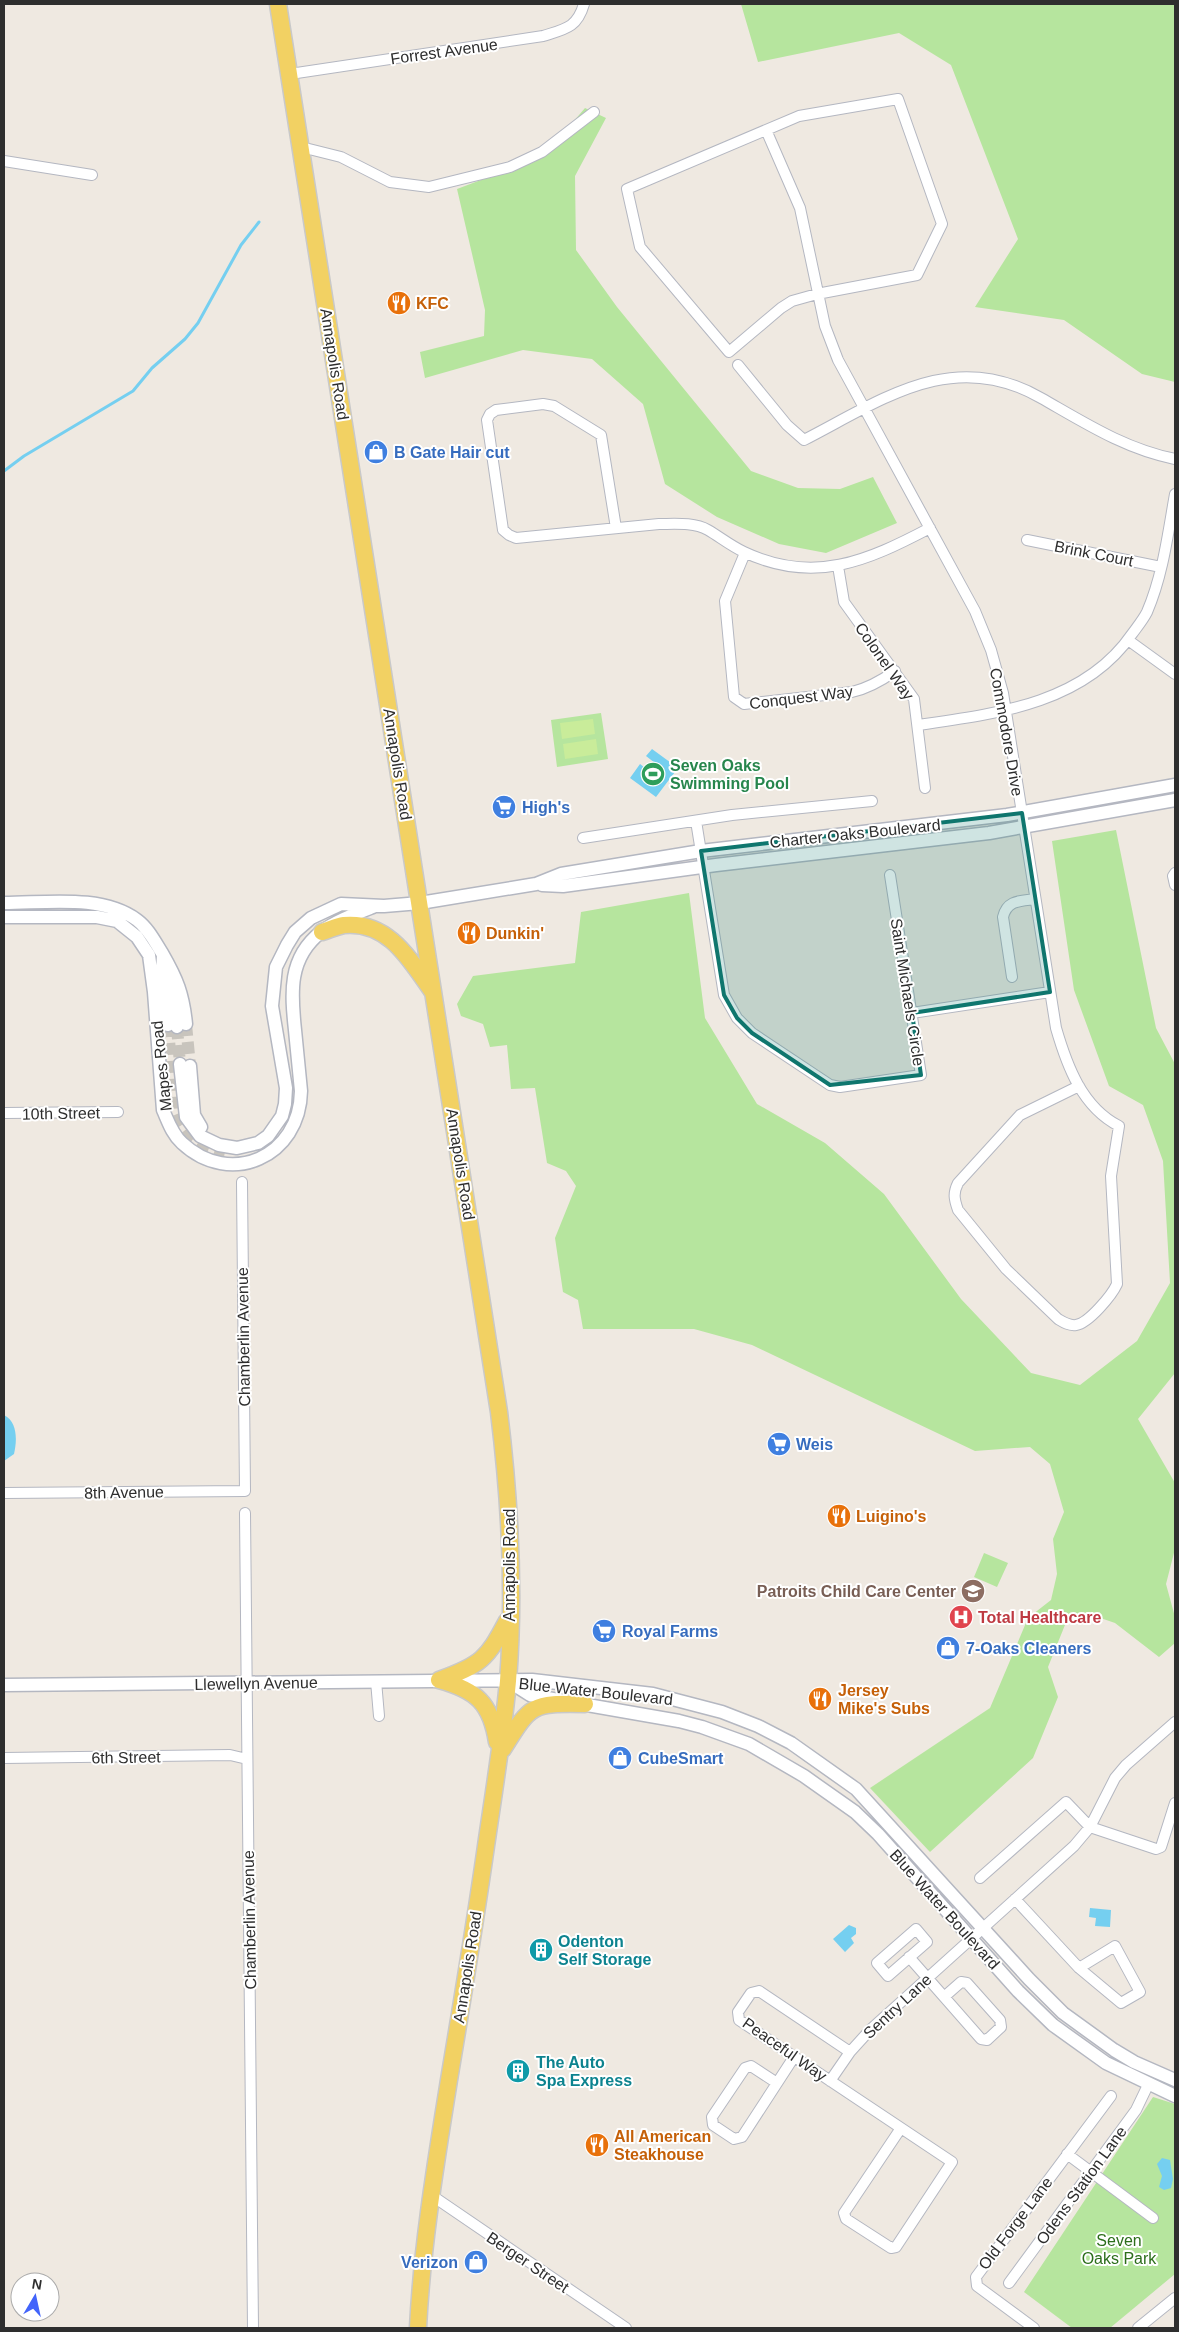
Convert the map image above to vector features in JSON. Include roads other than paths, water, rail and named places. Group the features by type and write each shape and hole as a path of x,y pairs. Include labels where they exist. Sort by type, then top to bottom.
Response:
{"main road":[{"name":"Annapolis Road","path":"278,4 501,1422 509,1502 510,1616 508,1681 500,1756 431,2195 420,2289 418,2328"},
{"path":"322,932 344,925 362,927 386,934 400,948 434,993"},
{"path":"439,1680 461,1672 488,1655 510,1616"},
{"path":"439,1680 459,1686 474,1694 483,1702 491,1714 500,1756"},
{"path":"500,1756 520,1722 534,1708 553,1704 585,1704"}],"street":[{"name":"Forrest Avenue","path":"290,74 543,36 570,27 580,16 584,4"},
{"path":"898,100 942,224 917,275 817,294 792,302 781,308 729,352 640,247 627,189 799,116 898,100"},
{"path":"301,147 341,157 390,182 429,187 510,167 542,152 594,112"},
{"name":"Commodore Drive","path":"766,130 800,208 817,294 825,326 838,360 984,631 998,671 1006,710 1050,992 1062,1052 1079,1086 1096,1111 1119,1126 1111,1176 1117,1284 1113,1292 1088,1319 1075,1325 1067,1324 1058,1319 1006,1269 958,1210 954,1200 954,1189 1020,1115 1079,1086"},
{"path":"4,161 92,175"},
{"path":"738,365 787,425 804,440 916,384 951,378 982,379 1019,388 1039,397 1102,434 1130,447 1175,459"},
{"path":"616,528 602,435 554,406 543,404 496,410 490,414 487,420 503,530 509,536 516,538 659,524 683,524 706,529 745,553 781,565 800,567 838,566 876,556 930,528"},
{"path":"918,725 1006,710 1055,695 1079,684 1100,670 1128,640 1146,613 1161,567 1175,494"},
{"name":"Brink Court","path":"1027,540 1161,567"},
{"name":"Conquest Way","path":"745,553 725,601 734,697 738,702 744,704 852,692 878,683 895,671"},
{"name":"Colonel Way","path":"838,566 844,602 914,699 925,788"},
{"path":"1128,640 1175,674"},
{"name":"Charter Oaks Boulevard","path":"420,903 536,884 562,874 701,851 1022,813 1175,785"},
{"name":"Charter Oaks Boulevard","path":"536,884 563,886 704,866 939,840 1024,828 1175,800"},
{"path":"583,838 696,821 872,801"},
{"path":"696,821 704,866"},
{"name":"Saint Michaels Circle","path":"704,866 724,994 737,1018 752,1033 830,1085 850,1085 921,1075 890,876"},
{"path":"1175,873 1173,882 1175,885"},
{"path":"1012,977 1003,917 1005,908 1012,903 1035,899"},
{"name":"Mapes Road","path":"4,903 97,903 117,908 138,920 153,937 178,982 183,999 177,1025 162,973 163,956"},
{"name":"Mapes Road","path":"185,1065 194,1115 200,1126 216,1138 230,1142 237,1148 258,1143 277,1126 284,1110 286,1088 272,1006 276,968 287,945 311,918 325,910 342,904 378,904 384,906 420,903"},
{"name":"Mapes Road","path":"4,917 97,917 117,921 137,937 149,955 154,992 163,1110 169,1126 180,1142 194,1152 209,1159 228,1163 245,1163 270,1154 293,1130 298,1119 301,1106 301,1091 292,983 301,956 308,944 322,932 342,920 378,904"},
{"path":"912,1013 1050,992"},
{"name":"10th Street","path":"4,1114 118,1112"},
{"name":"Chamberlin Avenue","path":"242,1182 244,1491"},
{"name":"8th Avenue","path":"4,1493 244,1491"},
{"name":"Chamberlin Avenue","path":"245,1512 253,2328"},
{"name":"Llewellyn Avenue","path":"4,1685 247,1684 439,1680 508,1681"},
{"name":"Blue Water Boulevard","path":"508,1681 532,1680 653,1694 722,1712 775,1734 813,1757 856,1790 1062,2013 1134,2062 1175,2080"},
{"path":"376,1681 379,1716"},
{"name":"Blue Water Boulevard","path":"508,1681 530,1695 702,1727 749,1744 780,1760 854,1812 878,1834 1018,1991 1053,2025 1106,2063 1148,2085 1175,2096"},
{"name":"Sentry Lane","path":"830,2081 850,2052 870,2030 1074,1846 1090,1827 1115,1778 1126,1765 1175,1722"},
{"name":"6th Street","path":"4,1758 230,1755 247,1759"},
{"path":"980,1878 1066,1802 1090,1827 1156,1849 1161,1847 1175,1803"},
{"path":"1015,1899 1079,1968 1121,2003 1140,1992 1114,1946 1079,1968"},
{"path":"916,1929 927,1942 909,1957 888,1976 877,1963 916,1929"},
{"path":"909,1957 927,1978 981,2039 987,2040 1001,2027 1000,2020 968,1983 961,1982 944,1997"},
{"name":"Peaceful Way","path":"850,2052 759,1991 751,1994 738,2012 739,2020 794,2057 901,2128 952,2162 896,2247 891,2248 846,2219 844,2213 901,2128"},
{"path":"777,2083 751,2066 745,2068 712,2118 713,2124 734,2138 742,2137 794,2057"},
{"name":"Odens Station Lane","path":"1009,2283 1136,2110 1148,2085"},
{"name":"Old Forge Lane","path":"1034,2328 977,2286 976,2276 1111,2096"},
{"path":"1067,2154 1153,2218"},
{"name":"Berger Street","path":"431,2195 626,2328"},
{"path":"1138,2328 1175,2298"}],"water":[{"name":"Seven Oaks Swimming Pool","path":"652,749 678,768 656,797 630,778 640,764 649,771 655,763 646,756"},
{"path":"4,1415 12,1422 16,1443 14,1454 4,1461"},
{"path":"1090,1908 1111,1910 1110,1927 1095,1926 1096,1918 1089,1917"},
{"path":"849,1925 856,1928 856,1934 851,1938 854,1943 845,1952 833,1939"},
{"path":"1162,2158 1170,2160 1173,2179 1171,2188 1164,2190 1159,2187 1162,2176 1157,2164"}],"waterway":[{"path":"4,471 24,456 133,391 152,368 185,339 198,323 241,245 259,222"}],"tunnel":[{"path":"186,1024 190,1066"},
{"path":"168,1025 174,1109 178,1118 187,1132 200,1143 225,1151"},
{"path":"177,1027 180,1064"}],"place":[{"name":"KFC","path":"399,303"},
{"name":"B Gate Hair cut","path":"376,452"},
{"name":"Seven Oaks Swimming Pool","path":"653,774"},
{"name":"High's","path":"504,807"},
{"name":"Dunkin'","path":"469,933"},
{"name":"Weis","path":"779,1444"},
{"name":"Luigino's","path":"839,1516"},
{"name":"Patroits Child Care Center","path":"973,1591"},
{"name":"Total Healthcare","path":"961,1617"},
{"name":"Royal Farms","path":"604,1631"},
{"name":"7-Oaks Cleaners","path":"948,1648"},
{"name":"Jersey Mike's Subs","path":"820,1699"},
{"name":"CubeSmart","path":"620,1758"},
{"name":"Odenton Self Storage","path":"541,1950"},
{"name":"The Auto Spa Express","path":"518,2071"},
{"name":"All American Steakhouse","path":"597,2145"},
{"name":"Verizon","path":"476,2262"}],"park label":[{"name":"Seven Oaks Park","path":"1119,2249"}]}
